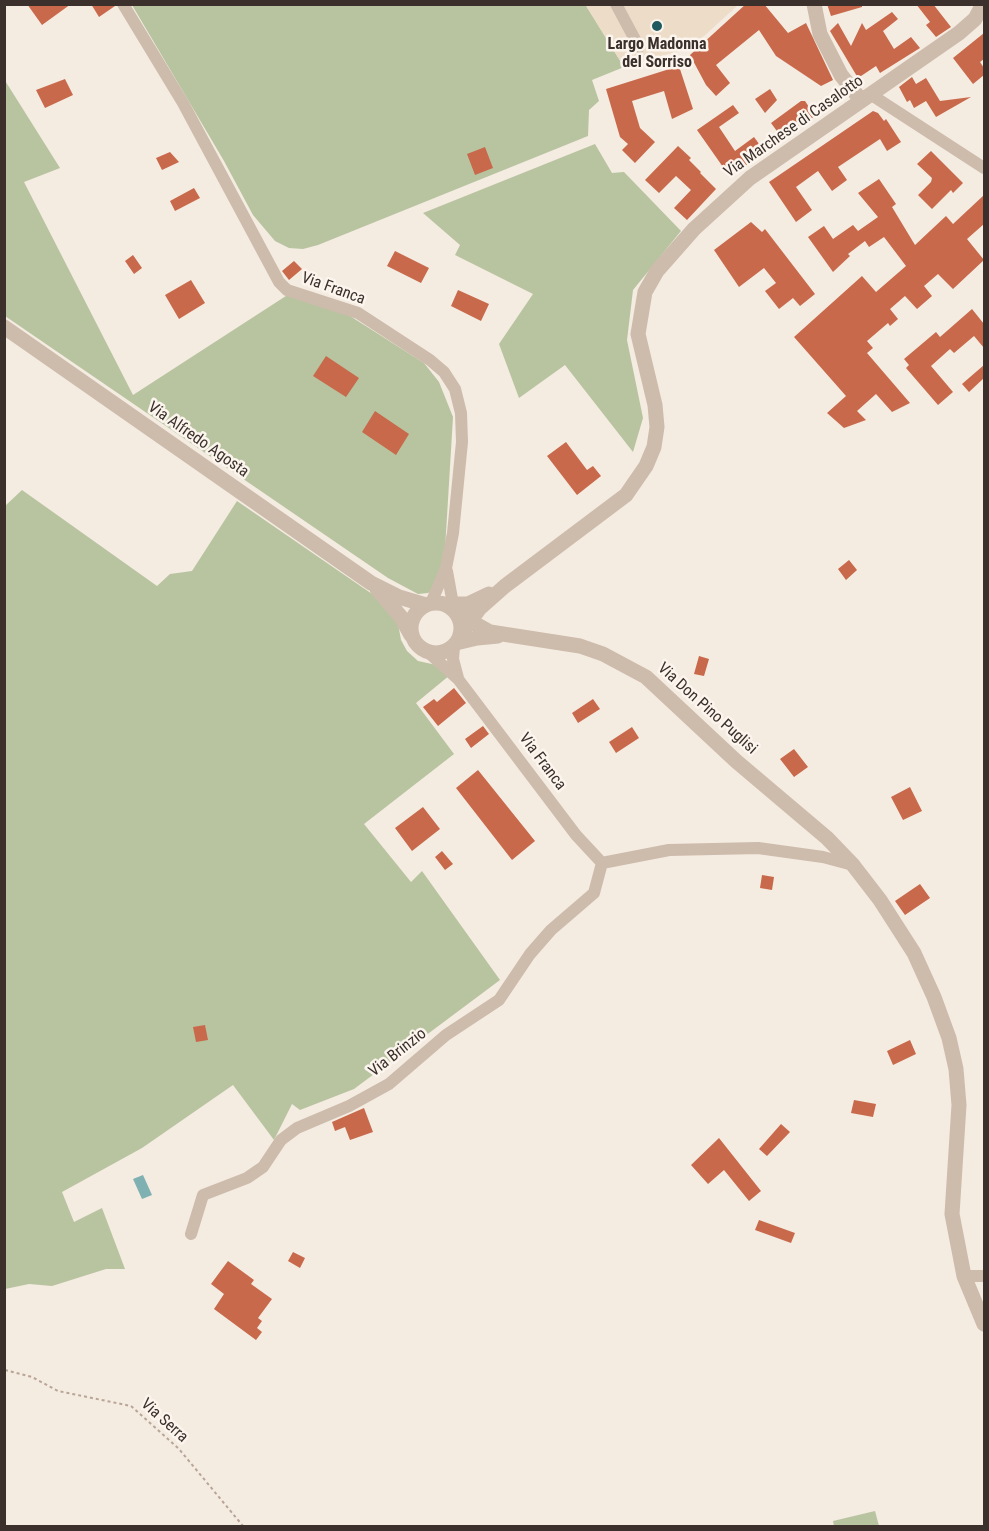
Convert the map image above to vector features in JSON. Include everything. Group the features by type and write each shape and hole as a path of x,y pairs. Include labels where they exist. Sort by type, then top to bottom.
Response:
{"street":[{"name":"Via Franca","path":"123,4 183,103 279,282 287,290 358,313 430,360 444,372 455,389 461,413 462,442 446,568"},
{"path":"616,4 639,47"},
{"path":"814,4 820,34 841,75 866,98 984,168"},
{"name":"Via Marchese di Casalotto","path":"452,617 505,586 626,495 646,466 654,447 657,427 655,405 638,334 645,292 657,271 694,229 733,191 959,33 975,19 983,4"},
{"name":"Via Alfredo Agosta","path":"4,327 371,583 399,597 490,632 507,636"},
{"path":"446,568 448,588 453,595 453,659 458,679"},
{"path":"428,652 442,653 452,617 446,568"},
{"name":"Via Alfredo Agosta","path":"371,583 393,606 416,644 428,652"},
{"path":"412,637 410,630 414,615 452,617 477,638 507,636"},
{"name":"Via Don Pino Puglisi","path":"507,636 580,646 623,663 646,677 736,761 827,838 853,865 880,900 914,953 934,997 956,1069 959,1105 952,1214 964,1276 984,1324"},
{"name":"Via Franca","path":"428,652 458,679 576,835 602,863"},
{"path":"602,863 669,850 758,848 823,857 853,865"},
{"name":"Via Brinzio","path":"191,1234 203,1195 247,1178 263,1167 281,1140 297,1128 350,1106 389,1084 446,1035 499,1000 530,954 551,930 594,893 602,863"},
{"path":"964,1276 984,1276"}],"path":[{"name":"Via Serra","path":"5,1370 32,1377 58,1390 131,1406 179,1449 243,1527"}],"green space":[{"path":"132,5 589,5 587,7 624,67 592,80 599,101 589,110 588,136 318,245 303,249 289,248 275,241 253,215 224,161"},
{"path":"4,79 60,168 24,182 133,395 289,294 350,316 424,363 439,382 453,417 444,566 435,588 428,593 418,594 388,578 5,316"},
{"path":"595,144 612,173 624,172 681,231 633,290 627,340 643,418 633,452 565,365 519,398 499,344 533,294 455,255 460,245 423,213"},
{"path":"22,490 157,586 170,574 192,571 237,501 391,607 397,618 401,640 407,651 418,661 441,666 450,675 416,703 454,754 364,824 411,882 422,871 500,980 354,1089 300,1110 292,1104 274,1140 233,1085 142,1148 62,1192 74,1222 102,1208 125,1269 106,1269 52,1286 29,1284 5,1289 5,506"},
{"path":"875,1511 879,1526 834,1526 833,1521"}],"shaded area":[{"name":"Largo Madonna del Sorriso","path":"589,4 738,5 692,47 624,67 586,6"}],"water":[{"path":"143,1175 152,1195 142,1199 133,1179"}],"building":[{"path":"27,4 71,4 42,25"},
{"path":"91,4 115,4 115,6 99,17"},
{"path":"746,4 764,4 788,33 806,23 833,80 821,86 776,56 759,30 716,65 730,83 716,96 706,85 690,55"},
{"path":"827,4 862,4 862,7 831,16"},
{"path":"916,4 933,4 951,27 936,37 926,25 930,22"},
{"path":"892,12 898,19 883,31 894,49 911,37 920,48 880,73 876,66 858,78 830,31 838,23 851,46 862,23 866,30"},
{"path":"984,33 984,59 980,62 984,68 984,75 973,84 953,58"},
{"path":"679,66 693,109 672,119 664,91 632,101 640,128 655,142 635,163 622,150 628,144 620,137 606,89"},
{"path":"912,77 916,84 926,78 940,101 971,97 936,117 926,101 914,108 910,100 907,102 899,87"},
{"path":"65,79 73,95 45,108 36,90"},
{"path":"770,89 777,100 765,113 755,99"},
{"path":"801,101 805,101 815,116 782,138 771,123"},
{"path":"733,105 739,113 719,127 735,151 754,137 765,152 730,177 697,130"},
{"path":"873,111 878,113 884,121 886,119 901,142 887,151 880,139 838,167 847,180 832,191 818,171 796,187 812,210 796,222 769,182"},
{"path":"678,146 716,189 687,220 674,208 691,190 676,176 659,193 645,180"},
{"path":"485,147 493,168 475,175 467,154"},
{"path":"931,151 963,183 953,193 951,190 932,209 918,195 932,178 917,164"},
{"path":"170,152 179,162 162,170 156,158"},
{"path":"879,179 896,204 892,207 915,245 946,216 953,224 984,195 984,224 967,239 984,260 953,289 938,274 924,286 932,296 917,309 905,296 890,309 898,319 890,326 888,323 867,341 873,348 867,353 910,403 892,412 876,394 857,411 866,420 844,428 827,413 846,396 794,337 862,276 876,292 906,266 884,237 869,247 865,241 848,254 850,256 833,272 808,237 824,226 833,239 853,225 858,231 878,217 858,193"},
{"path":"194,188 200,198 175,211 170,201"},
{"path":"751,222 762,232 765,229 815,294 800,306 793,298 779,309 765,291 776,283 764,268 739,287 714,250"},
{"path":"395,251 429,268 421,283 387,266"},
{"path":"133,255 142,268 134,274 125,261"},
{"path":"294,261 302,269 289,280 282,271"},
{"path":"191,280 205,303 179,319 165,295"},
{"path":"458,290 489,304 481,321 451,306"},
{"path":"972,309 984,324 984,348 974,336 954,353 950,349 931,366 953,392 938,405 906,368 909,365 904,359 936,332 940,337"},
{"path":"326,356 359,378 346,397 313,376"},
{"path":"984,365 984,378 969,392 962,384"},
{"path":"375,411 409,434 396,455 362,432"},
{"path":"566,442 587,470 593,466 601,476 577,495 547,456"},
{"path":"849,560 857,570 846,580 838,569"},
{"path":"699,656 709,659 704,676 694,674"},
{"path":"454,688 466,703 438,726 423,707 434,699 437,702"},
{"path":"593,699 600,709 578,723 572,713"},
{"path":"483,726 489,734 471,748 465,739"},
{"path":"632,727 639,738 616,753 609,742"},
{"path":"794,749 808,767 794,777 780,759"},
{"path":"478,770 535,841 512,860 456,788"},
{"path":"910,787 922,811 903,820 891,797"},
{"path":"423,807 440,829 412,851 395,828"},
{"path":"442,851 453,864 445,870 435,857"},
{"path":"762,875 774,877 772,890 760,888"},
{"path":"920,884 930,898 905,915 895,901"},
{"path":"205,1025 208,1040 196,1042 193,1027"},
{"path":"910,1040 916,1054 893,1065 887,1051"},
{"path":"854,1100 876,1104 873,1117 851,1113"},
{"path":"364,1108 373,1132 350,1140 345,1127 335,1131 332,1122"},
{"path":"781,1124 790,1132 767,1156 759,1149"},
{"path":"719,1138 761,1191 749,1201 724,1170 708,1184 691,1165"},
{"path":"759,1220 795,1233 791,1243 755,1230"},
{"path":"293,1252 305,1258 300,1268 288,1261"},
{"path":"228,1261 254,1280 251,1284 272,1299 258,1318 262,1321 257,1328 262,1332 256,1340 214,1309 224,1294 211,1284"}],"place":[{"name":"Largo Madonna del Sorriso","path":"657,26"}]}
